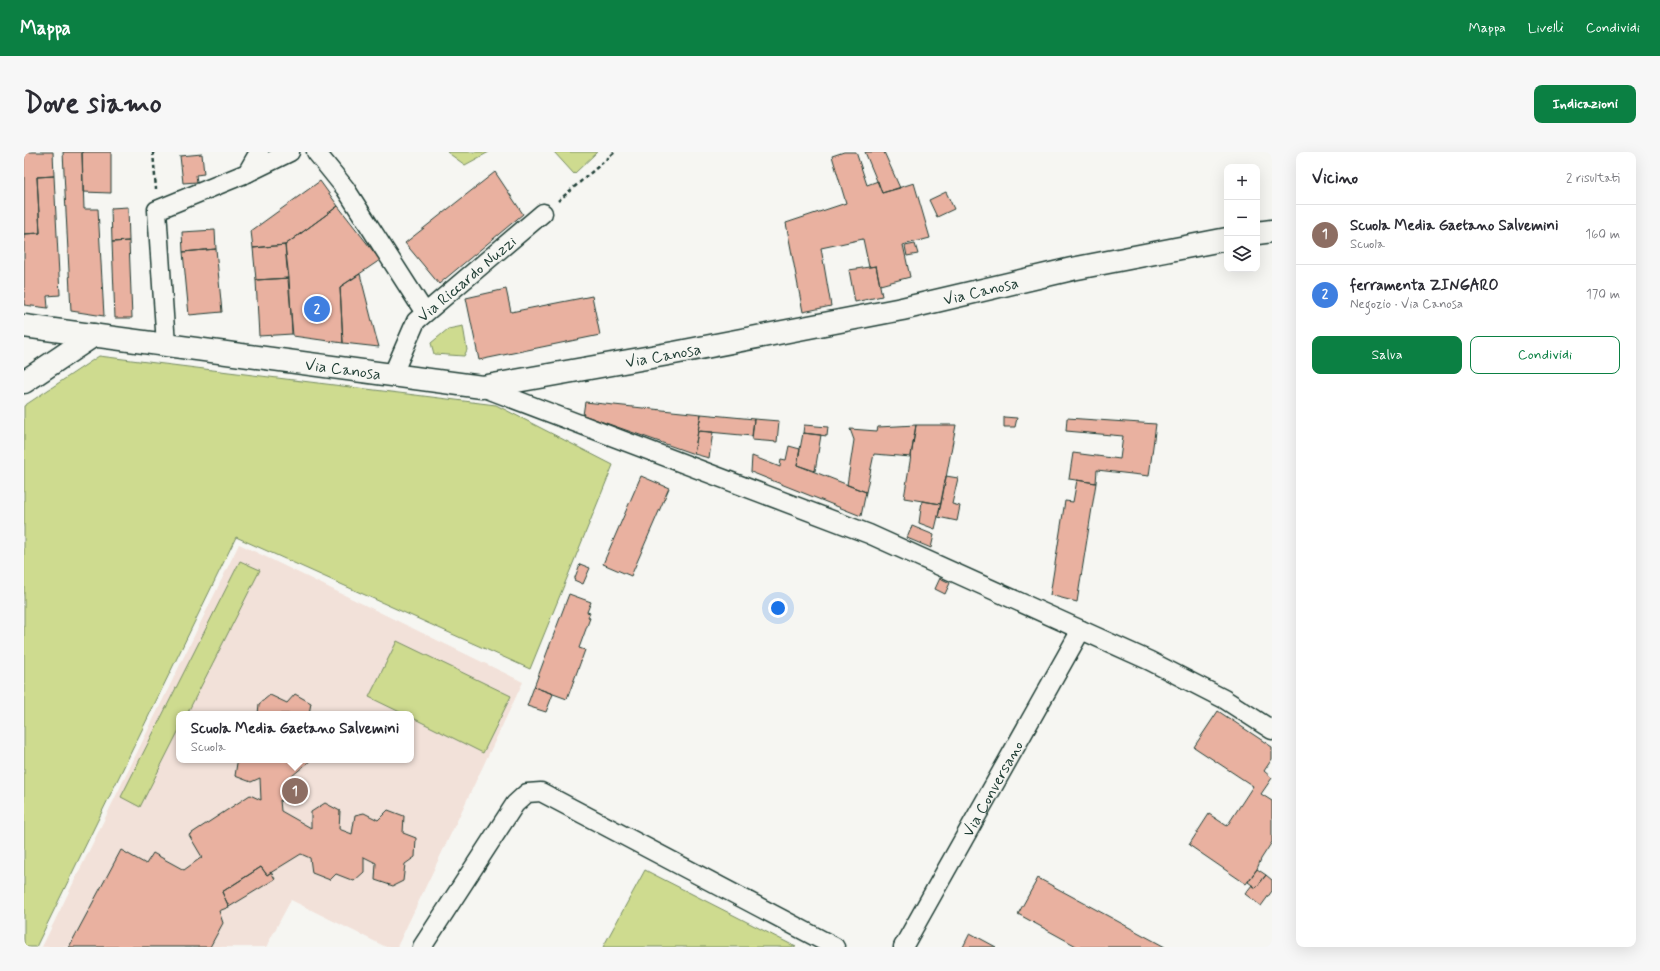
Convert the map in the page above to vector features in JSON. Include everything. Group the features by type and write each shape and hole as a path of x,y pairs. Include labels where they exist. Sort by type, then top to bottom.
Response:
{"main road":[{"path":"1260,233 1272,231"},
{"name":"Via Canosa","path":"24,326 482,387 674,353 902,309 1072,269 1224,240"},
{"path":"24,382 94,335"}],"street":[{"path":"247,173 258,152"},
{"path":"166,345 157,210 247,173 290,152"},
{"path":"316,152 345,188 425,313"},
{"name":"Via Riccardo Nuzzi","path":"392,376 416,321 543,213"},
{"path":"482,387 869,534 1150,661 1224,699 1272,730"},
{"name":"Via Conversano","path":"903,947 1081,630"},
{"path":"422,947 515,804 527,793 541,792 835,947"}],"path":[{"path":"153,152 157,210"},
{"path":"543,213 615,152"}],"shaded area":[{"path":"239,544 523,682 397,947 386,947 291,900 266,947 42,947"}],"green space":[{"path":"447,152 489,152 465,165"},
{"path":"554,152 597,152 574,174"},
{"path":"463,326 467,350 464,356 434,354 431,343 448,329"},
{"path":"99,356 496,405 613,465 530,669 236,537 36,947 24,947 24,406"},
{"path":"240,561 260,570 189,711 176,711 176,736 140,807 121,797"},
{"path":"397,641 511,696 483,753 414,718 414,711 398,711 369,697"},
{"path":"645,870 796,947 603,947"}],"building":[{"path":"24,152 53,152 54,176 37,177 40,233 24,234"},
{"path":"63,152 82,152 84,209 98,209 104,316 71,311"},
{"path":"82,152 111,152 111,193 83,192"},
{"path":"844,152 856,152 867,185 878,181 882,193 914,183 930,238 903,245 910,277 880,285 876,266 869,267 863,239 821,248 831,306 803,312 786,223 846,203 832,156"},
{"path":"865,152 884,152 900,188 882,193"},
{"path":"202,154 204,174 196,175 197,182 183,183 180,156"},
{"path":"495,172 523,214 439,284 405,243"},
{"path":"54,176 60,295 47,296 48,308 24,305 24,234 40,233 37,177"},
{"path":"320,181 338,206 285,245 253,248 251,231"},
{"path":"946,192 954,209 937,217 929,200"},
{"path":"338,206 380,260 340,287 343,343 293,336 285,245"},
{"path":"128,207 129,241 112,242 111,208"},
{"path":"215,230 216,249 183,252 182,232"},
{"path":"129,241 132,318 115,318 112,242"},
{"path":"915,244 918,254 907,256 905,246"},
{"path":"285,245 289,278 256,280 253,248"},
{"path":"216,249 222,312 189,315 183,252"},
{"path":"876,266 882,296 855,302 849,270"},
{"path":"360,274 379,347 343,343 340,287"},
{"path":"289,278 292,334 259,336 256,280"},
{"path":"506,289 511,312 592,296 600,335 479,360 466,298"},
{"path":"585,402 701,414 694,454 583,415"},
{"path":"701,414 754,419 752,436 698,431"},
{"path":"1004,417 1017,418 1015,427 1004,427"},
{"path":"1067,418 1156,424 1149,476 1097,470 1096,483 1069,479 1073,453 1120,459 1123,436 1066,431"},
{"path":"754,419 779,421 777,442 752,440"},
{"path":"804,425 828,427 827,436 803,433"},
{"path":"916,425 911,457 874,454 866,492 847,485 854,440 850,429 877,431 878,427"},
{"path":"916,425 956,425 941,504 904,498"},
{"path":"698,431 713,432 709,458 694,454"},
{"path":"803,433 821,435 815,471 797,465"},
{"path":"789,446 800,449 797,465 866,492 861,516 751,472 752,456 780,467 781,459 786,460"},
{"path":"641,476 669,488 631,576 603,564"},
{"path":"946,476 958,478 952,504 960,506 957,521 938,517"},
{"path":"1077,480 1096,483 1077,602 1050,595 1065,501 1073,502"},
{"path":"922,501 941,504 935,529 919,523"},
{"path":"912,526 934,535 931,548 907,538"},
{"path":"580,564 590,568 583,584 574,580"},
{"path":"940,578 950,583 945,594 935,589"},
{"path":"569,594 591,602 587,612 590,613 588,617 590,618 579,648 585,650 567,699 534,687"},
{"path":"534,687 553,694 546,712 527,706"},
{"path":"295,694 311,703 310,711 258,711 259,704 270,695 287,703"},
{"path":"1218,711 1272,747 1272,759 1264,771 1272,778 1261,794 1272,801 1272,842 1261,859 1257,869 1246,884 1189,845 1209,814 1227,826 1253,786 1194,747"},
{"path":"237,763 307,763 292,776 304,783 303,799 292,804 280,800 281,811 311,828 311,812 325,803 340,811 339,829 352,834 355,815 364,813 378,820 388,810 404,816 403,833 416,838 415,857 405,864 403,881 393,886 375,880 376,863 364,857 364,872 354,881 336,874 330,880 312,873 310,858 301,854 267,875 261,867 222,892 229,907 219,911 223,923 210,947 69,947 121,850 146,864 153,853 184,870 202,857 189,835 250,795 261,800 260,778 251,782 235,776"},
{"path":"261,867 267,875 271,872 275,879 229,907 222,892"},
{"path":"1257,869 1266,875 1256,888 1248,882"},
{"path":"1266,875 1272,880 1272,891 1261,906 1245,894 1252,885 1256,888"},
{"path":"1038,878 1165,947 1078,947 1018,914"},
{"path":"970,933 996,947 963,947"}],"place":[{"name":"ferramenta ZINGARO","path":"317,309"},
{"name":"Scuola Media Gaetano Salvemini","path":"295,791"}]}
